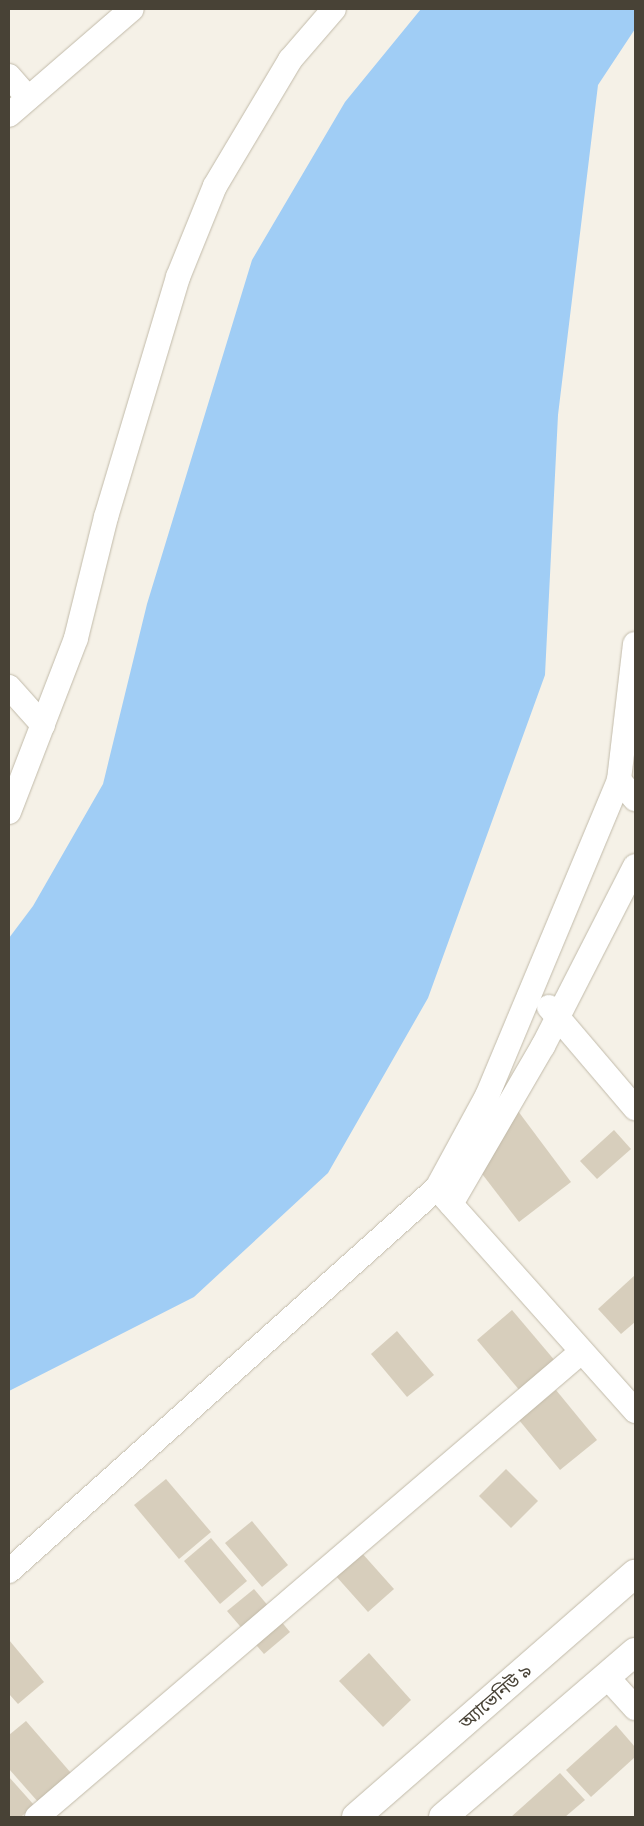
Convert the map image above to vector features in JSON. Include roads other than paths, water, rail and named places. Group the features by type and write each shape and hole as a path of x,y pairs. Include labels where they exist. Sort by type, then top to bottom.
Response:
{"street":[{"path":"9,115 132,9"},
{"path":"9,812 76,638 106,517 178,277 215,186 290,60 334,9"},
{"path":"9,76 28,98"},
{"path":"444,1196 533,989 619,780 635,644"},
{"path":"9,687 42,725"},
{"path":"619,780 635,799"},
{"path":"9,1571 444,1196 558,1017 635,866"},
{"path":"533,989 635,1108"},
{"path":"444,1196 635,1411"},
{"path":"37,1817 581,1352"},
{"name":"অ্যাভেনিউ ৯","path":"356,1817 635,1574"},
{"path":"458,1813 635,1652"},
{"path":"607,1676 635,1708"}],"water":[{"path":"421,9 635,9 635,29 598,85 558,415 545,675 428,998 328,1173 194,1297 9,1391 9,938 33,906 103,784 147,604 252,260 345,102"}]}
